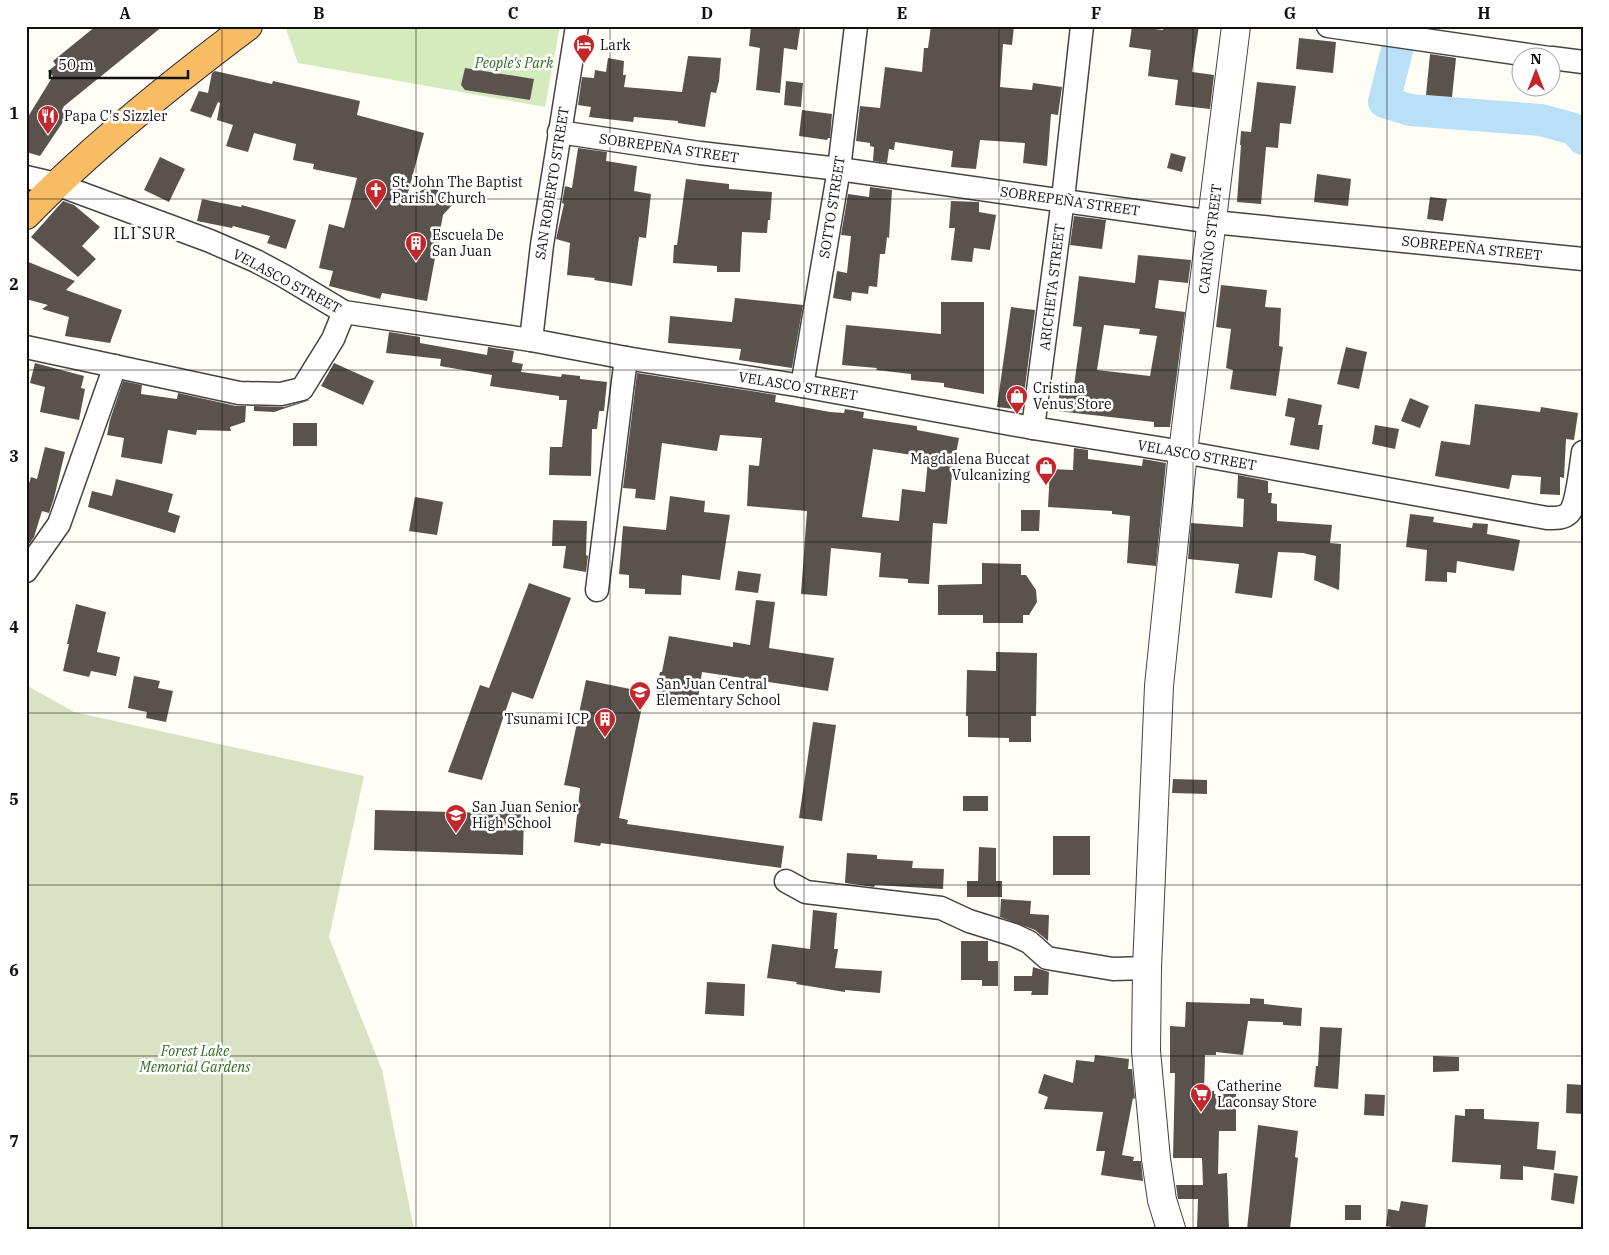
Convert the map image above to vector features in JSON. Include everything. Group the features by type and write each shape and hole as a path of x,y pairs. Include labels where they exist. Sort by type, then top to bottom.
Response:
{"highway":[{"path":"26,215 56,184 149,104 210,54 248,26"}],"street":[{"name":"SAN ROBERTO STREET","path":"531,340 542,245 577,26"},
{"name":"SOTTO STREET","path":"802,386 839,169 856,26"},
{"name":"ARICHETA STREET","path":"1033,428 1063,199 1082,26"},
{"name":"CARIÑO STREET","path":"1171,1229 1162,1200 1156,1159 1146,1051 1147,968 1159,686 1183,452 1236,26"},
{"path":"1328,26 1512,52"},
{"path":"1562,59 1583,62"},
{"name":"SOBREPEÑA STREET","path":"559,132 700,153 839,169 1063,199 1213,222 1583,259"},
{"name":"VELASCO STREET","path":"26,177 56,184 229,249 284,276 344,312 531,340 626,358 802,386 1547,518 1560,518 1569,514 1574,506 1583,452"},
{"path":"26,347 239,393 281,394 302,389 332,339 344,312"},
{"path":"597,590 626,358"},
{"path":"26,570 59,524 115,366"},
{"path":"786,881 806,892 941,908 969,921 1014,935 1029,942 1047,958 1113,969 1147,968"}],"green space":[{"name":"People's Park","path":"285,26 560,26 545,107 298,63"},
{"name":"Forest Lake Memorial Gardens","path":"26,685 74,712 364,776 329,937 382,1070 414,1229 26,1229"}],"building":[{"path":"96,26 163,26 63,107 69,113 40,156 26,152 26,120 53,76 48,71 56,65 53,61"},
{"path":"751,26 784,26 800,29 797,50 784,48 780,93 756,90 760,48 749,46"},
{"path":"931,26 1014,26 1012,45 1003,44 1000,87 1032,90 1033,83 1062,87 1058,115 1051,114 1047,166 1023,163 1025,143 980,140 976,169 951,167 953,151 895,142 894,150 889,149 887,163 873,161 874,147 870,146 870,143 856,141 860,106 880,108 885,67 922,72 924,48 928,48"},
{"path":"1132,26 1163,30 1163,26 1199,26 1192,72 1214,75 1210,109 1175,105 1178,80 1148,76 1151,50 1129,47"},
{"path":"1299,38 1336,42 1333,73 1296,69"},
{"path":"1430,54 1456,58 1452,97 1426,95"},
{"path":"688,56 721,58 719,81 716,93 711,92 705,127 678,123 678,121 634,117 633,122 589,117 591,107 578,105 582,77 594,78 595,70 606,72 608,58 624,61 623,75 626,75 624,87 682,92"},
{"path":"465,68 534,79 530,100 465,90 461,85"},
{"path":"215,71 272,84 273,81 360,101 357,115 424,133 406,200 432,184 452,205 443,215 427,301 382,293 380,299 329,286 333,271 319,268 329,224 344,228 357,178 313,169 314,164 293,160 296,144 254,133 248,152 226,146 233,125 217,120 220,103 218,102 211,118 190,111 199,91 208,93 212,73"},
{"path":"786,81 803,83 801,107 784,105"},
{"path":"1257,82 1296,86 1291,124 1280,123 1278,148 1266,147 1261,204 1237,202 1241,131 1251,132"},
{"path":"802,110 832,114 830,138 827,140 799,136"},
{"path":"578,148 607,152 606,161 637,166 634,191 651,194 646,238 639,237 632,286 594,280 595,278 567,275 570,243 556,239 564,204 562,203 565,186 572,188"},
{"path":"1171,153 1186,157 1182,172 1167,168"},
{"path":"160,157 185,169 169,202 144,190"},
{"path":"1317,174 1351,179 1348,206 1314,202"},
{"path":"686,179 729,184 729,189 772,192 767,233 742,232 740,272 717,272 717,266 673,263 674,245 677,245"},
{"path":"870,187 892,190 889,238 887,237 885,254 880,254 877,287 869,286 868,294 852,292 851,301 833,298 837,271 847,273 851,236 841,235 848,194 869,197"},
{"path":"1430,197 1447,199 1443,221 1427,219"},
{"path":"202,199 241,207 242,205 296,220 286,249 267,243 270,236 233,226 232,228 197,221"},
{"path":"63,201 74,205 100,227 82,246 96,259 78,277 31,237"},
{"path":"951,201 979,202 979,212 996,215 990,250 974,248 972,262 951,260 955,228 949,228"},
{"path":"1074,216 1106,220 1102,249 1070,245"},
{"path":"1138,255 1191,260 1188,283 1159,280 1155,308 1185,312 1170,427 1154,427 1154,422 1057,411 1061,384 1074,386 1082,327 1073,326 1079,276 1135,283","holes":["1104,325 1140,329 1139,334 1157,336 1150,376 1097,370"]},
{"path":"26,261 75,281 66,290 122,310 110,343 65,336 69,317 42,309 48,305 26,299"},
{"path":"1221,285 1267,290 1265,307 1281,308 1279,346 1283,347 1276,396 1230,389 1233,370 1226,368 1231,329 1216,327"},
{"path":"735,298 803,305 792,368 739,360 741,349 668,343 670,316 732,322"},
{"path":"941,302 984,302 984,394 944,387 944,383 911,380 911,374 876,370 877,368 842,365 846,325 941,334"},
{"path":"1011,307 1035,310 1022,410 997,407"},
{"path":"389,332 420,337 420,343 487,355 488,347 514,351 512,362 523,364 521,372 561,377 562,374 580,376 580,379 607,382 604,411 599,411 597,429 592,429 591,476 549,475 550,447 562,447 567,400 559,400 559,396 490,386 492,375 440,366 441,359 386,353"},
{"path":"1346,347 1367,352 1359,389 1337,384"},
{"path":"35,363 84,376 81,388 85,389 79,420 40,412 45,387 30,383"},
{"path":"334,363 374,381 363,405 321,386"},
{"path":"637,373 776,395 775,402 830,412 844,413 845,409 864,412 863,418 917,426 917,430 959,438 952,474 947,524 933,523 929,584 908,583 908,579 879,577 881,553 831,548 827,596 801,594 807,511 747,506 749,465 759,466 762,438 720,435 717,451 662,443 655,500 635,498 636,489 623,488","holes":["873,449 925,457 928,460 925,492 902,489 899,521 862,517"]},
{"path":"123,381 142,385 141,394 177,399 178,393 236,406 246,406 245,422 230,427 231,431 197,430 196,435 168,430 162,464 121,457 124,438 107,435"},
{"path":"1288,398 1322,405 1318,425 1323,425 1319,450 1290,445 1295,418 1285,416"},
{"path":"1410,398 1429,406 1420,428 1401,421"},
{"path":"310,400 274,412 254,411 254,406 284,407"},
{"path":"1475,404 1540,412 1541,407 1578,413 1574,440 1566,439 1564,478 1560,477 1560,495 1540,494 1541,477 1512,475 1509,489 1435,476 1441,441 1470,445"},
{"path":"293,423 317,423 317,446 293,446"},
{"path":"1375,425 1399,429 1395,449 1372,444"},
{"path":"45,447 65,452 49,513 42,511 34,537 26,548 26,493 31,477 37,479"},
{"path":"1074,448 1088,450 1088,459 1142,466 1143,459 1166,463 1156,566 1127,563 1130,516 1112,514 1112,511 1048,507 1050,469 1073,470"},
{"path":"1238,475 1268,481 1268,493 1272,493 1271,503 1277,504 1277,521 1332,525 1330,543 1341,544 1339,590 1314,580 1316,556 1303,553 1278,552 1272,598 1235,593 1239,564 1188,559 1191,523 1243,527 1244,499 1237,498"},
{"path":"116,479 173,494 168,512 180,516 175,533 88,507 92,491 112,496"},
{"path":"670,496 705,501 704,512 730,515 720,580 682,575 681,595 645,594 645,589 629,588 629,575 619,574 623,526 666,530"},
{"path":"415,497 443,502 437,535 409,531"},
{"path":"1021,510 1040,510 1039,531 1021,531"},
{"path":"1410,514 1434,517 1433,522 1472,528 1473,523 1488,524 1487,534 1520,540 1514,571 1457,561 1456,573 1447,572 1447,582 1425,581 1427,550 1406,547"},
{"path":"553,520 587,521 586,555 588,556 586,572 563,568 566,546 552,546"},
{"path":"982,563 1021,564 1021,575 1026,575 1036,590 1037,602 1029,615 1023,615 1023,623 983,623 983,615 938,615 938,585 982,584"},
{"path":"738,571 761,574 758,593 735,590"},
{"path":"529,583 571,598 533,699 512,692 482,780 448,772 480,685 489,688"},
{"path":"756,600 775,602 769,648 834,658 828,691 702,672 698,699 656,692 669,636 733,647 733,642 750,645"},
{"path":"76,604 106,612 97,652 120,657 116,676 91,671 89,677 63,671"},
{"path":"996,652 1037,653 1036,716 1031,716 1031,742 1009,742 1009,738 968,737 968,716 966,716 967,670 996,671"},
{"path":"134,676 160,681 158,688 173,691 166,722 146,718 147,712 128,708"},
{"path":"586,680 645,692 619,818 628,820 627,824 784,846 781,868 601,843 600,846 574,842 580,788 564,785"},
{"path":"813,722 836,725 822,821 799,818"},
{"path":"1173,779 1207,780 1207,794 1172,793"},
{"path":"963,796 988,796 988,811 963,811"},
{"path":"375,810 524,814 523,855 374,850"},
{"path":"1053,836 1090,836 1090,875 1053,875"},
{"path":"979,847 996,848 996,881 1002,881 1002,897 967,897 967,881 978,881"},
{"path":"847,853 877,855 877,859 913,861 912,868 944,869 943,889 875,885 874,887 845,883"},
{"path":"1001,899 1031,901 1030,914 1049,915 1048,941 1035,930 1000,917"},
{"path":"813,910 837,913 834,949 838,949 835,968 882,971 880,993 845,990 845,992 767,978 772,944 810,949"},
{"path":"961,941 988,941 988,961 998,961 998,986 982,986 982,980 961,980"},
{"path":"1033,967 1049,972 1048,995 1031,995 1032,991 1014,991 1014,976 1032,976"},
{"path":"707,982 745,984 744,1016 705,1014"},
{"path":"1250,998 1264,999 1264,1004 1302,1008 1301,1026 1283,1025 1283,1022 1248,1021 1243,1055 1216,1052 1216,1055 1205,1055 1204,1092 1214,1091 1214,1094 1236,1094 1236,1131 1219,1131 1218,1174 1227,1173 1229,1229 1197,1229 1198,1199 1178,1199 1176,1185 1203,1185 1202,1158 1173,1158 1175,1073 1170,1073 1170,1026 1185,1027 1186,1002 1250,1004"},
{"path":"1320,1027 1342,1028 1338,1089 1314,1087 1316,1066 1318,1066"},
{"path":"1095,1055 1129,1059 1128,1069 1132,1069 1135,1099 1133,1098 1122,1155 1134,1157 1133,1161 1141,1161 1143,1181 1101,1175 1105,1151 1096,1151 1103,1112 1044,1109 1048,1097 1038,1093 1044,1074 1073,1083 1076,1060 1094,1062"},
{"path":"1433,1056 1459,1057 1459,1071 1433,1072"},
{"path":"1567,1084 1583,1085 1583,1114 1566,1113"},
{"path":"1365,1094 1385,1095 1384,1116 1364,1115"},
{"path":"1465,1109 1484,1109 1484,1119 1539,1122 1537,1149 1556,1151 1554,1170 1523,1166 1523,1180 1500,1179 1501,1165 1452,1162 1455,1115 1465,1116"},
{"path":"1258,1125 1298,1131 1295,1157 1298,1158 1290,1229 1247,1229"},
{"path":"1554,1173 1578,1176 1574,1204 1551,1200"},
{"path":"1401,1201 1428,1205 1425,1229 1403,1229 1386,1226 1388,1209 1399,1211"},
{"path":"1345,1205 1361,1205 1361,1220 1345,1220"}],"waterway":[{"path":"1403,26 1384,102 1410,110 1541,120 1574,129 1583,139"}],"place":[{"name":"Lark","path":"584,64"},
{"name":"Papa C's Sizzler","path":"48,135"},
{"name":"St. John The Baptist Parish Church","path":"376,209"},
{"name":"Escuela De San Juan","path":"416,262"},
{"name":"Cristina Venus Store","path":"1017,415"},
{"name":"Magdalena Buccat Vulcanizing","path":"1046,486"},
{"name":"San Juan Central Elementary School","path":"640,711"},
{"name":"Tsunami ICP","path":"605,738"},
{"name":"San Juan Senior High School","path":"456,834"},
{"name":"Catherine Laconsay Store","path":"1201,1113"}],"district":[{"name":"ILI SUR","path":"145,233"}]}
